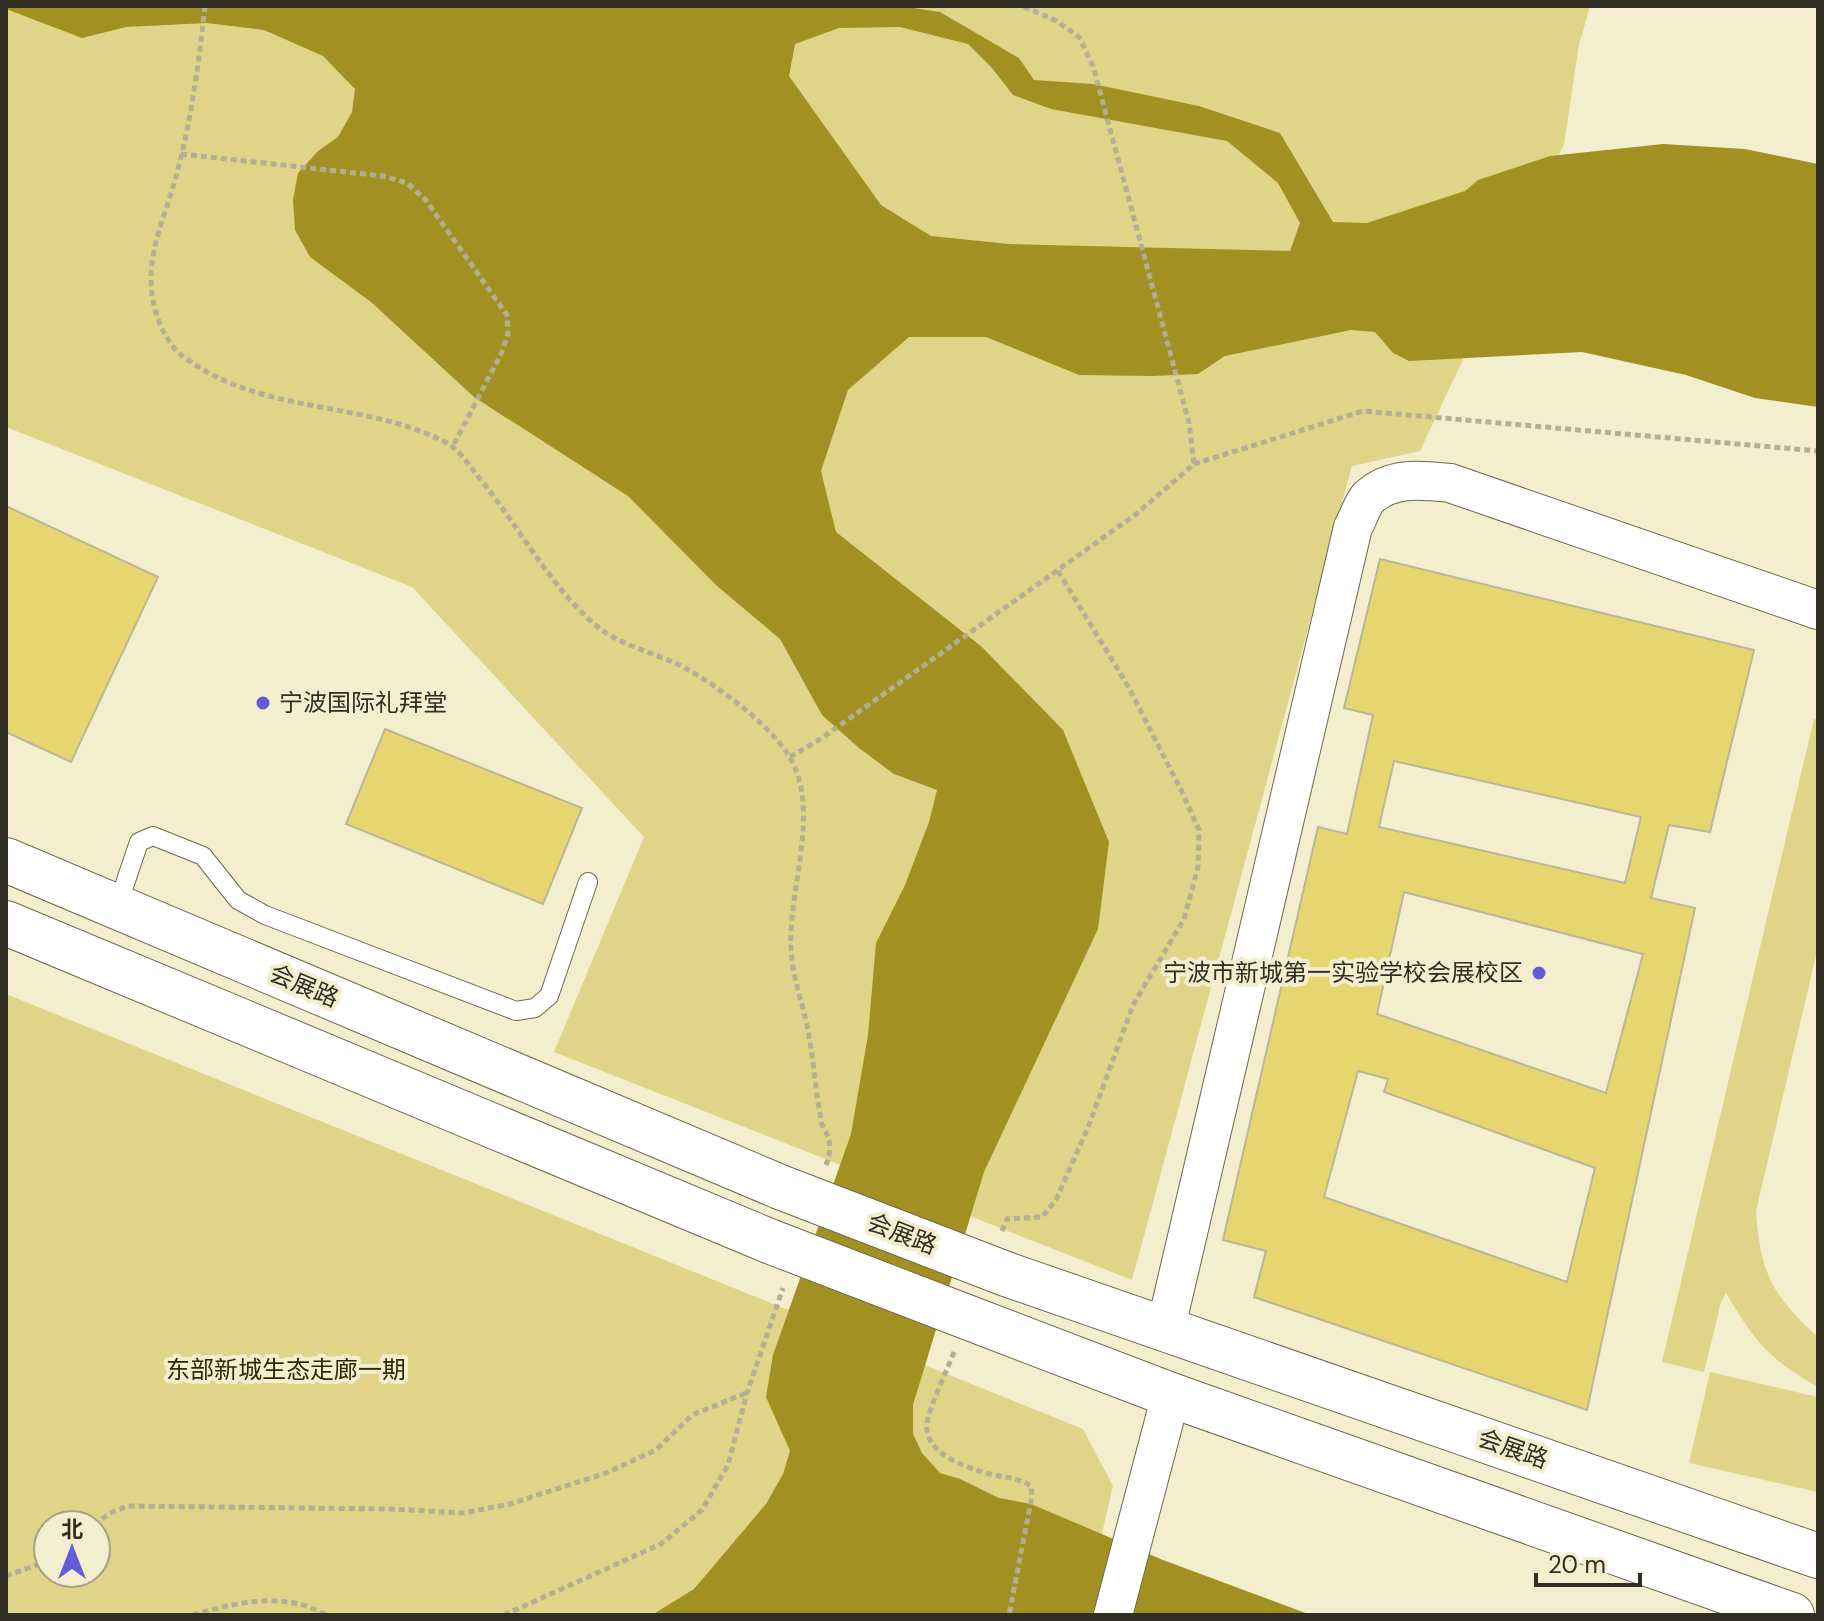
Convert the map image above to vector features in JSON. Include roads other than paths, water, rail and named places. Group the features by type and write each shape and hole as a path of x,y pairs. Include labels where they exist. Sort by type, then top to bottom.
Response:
{"street":[{"path":"1166,1327 1353,527 1367,499 1391,484 1412,479 1450,483 1818,610"},
{"name":"会展路","path":"6,860 780,1187 1006,1274 1166,1327 1818,1556"},
{"path":"6,923 779,1257 985,1324 1171,1395 1792,1615"},
{"path":"1113,1615 1171,1395"}],"lane":[{"path":"117,907 139,842 153,836 203,856 238,900 265,915 516,1011 535,1008 549,996 588,882"}],"place":[{"name":"宁波国际礼拜堂","path":"263,703"},
{"name":"宁波市新城第一实验学校会展校区","path":"1539,973"}],"park label":[{"name":"东部新城生态走廊一期","path":"286,1370"}]}
